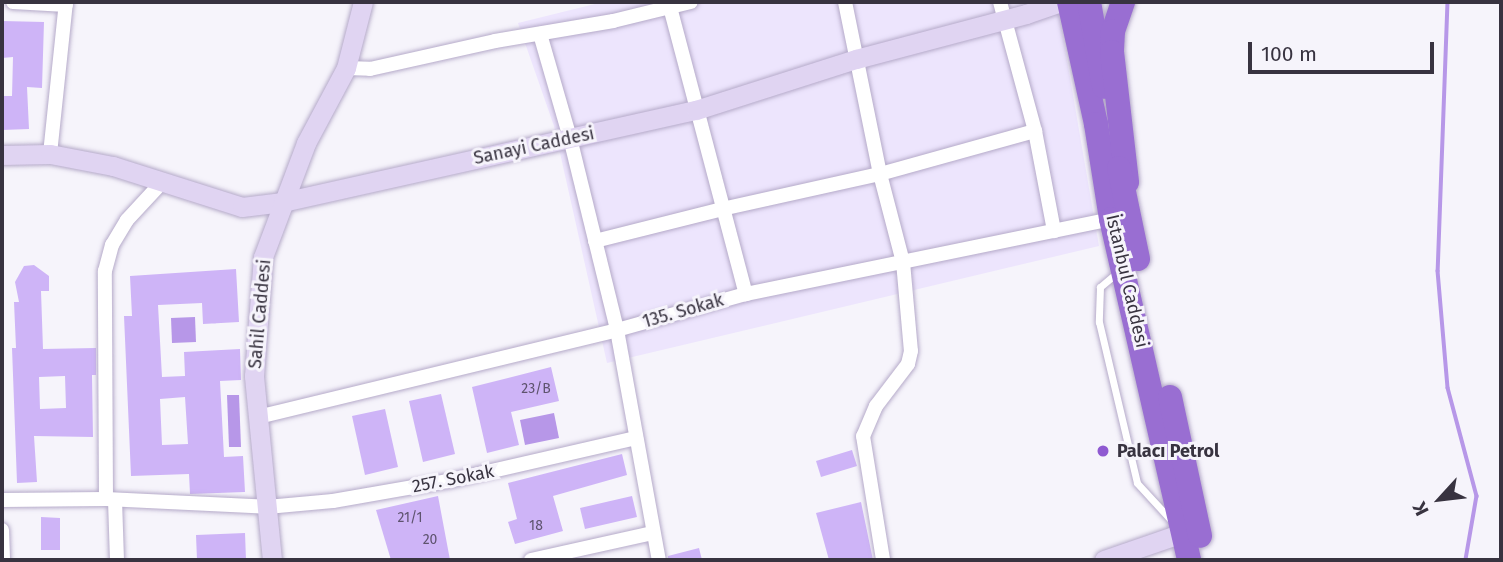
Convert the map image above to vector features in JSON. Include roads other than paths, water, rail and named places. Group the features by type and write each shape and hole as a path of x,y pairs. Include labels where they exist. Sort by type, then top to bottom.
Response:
{"highway":[{"name":"İstanbul Caddesi","path":"1069,2 1122,224 1124,265 1191,530 1189,560"},
{"path":"1089,2 1122,224 1191,530 1205,560"},
{"path":"1122,224 1112,52 1113,31 1124,2"}],"street":[{"path":"13,2 66,3 50,154"},
{"name":"Sahil Caddesi","path":"272,560 254,376 263,257 306,144 346,68 363,2"},
{"path":"346,68 370,69 612,21 691,2"},
{"path":"845,2 880,174 903,262 911,351 908,364 876,406 863,436 883,560"},
{"name":"Sanayi Caddesi","path":"2,155 50,154 164,180 242,207 283,202 696,110 1002,11 1060,2"},
{"path":"670,7 746,294"},
{"path":"1002,11 1035,131 1054,231"},
{"path":"540,34 570,138 617,330 659,560"},
{"path":"596,241 722,209 880,174 1035,131"},
{"path":"117,560 111,499 105,271 112,245 127,220 164,180"},
{"name":"135. Sokak","path":"258,417 617,330 746,294 1054,231 1122,224"},
{"name":"257. Sokak","path":"2,500 111,499 267,507 333,501 448,481 636,438"},
{"path":"2,530 3,560"},
{"path":"1104,560 1191,530"},
{"path":"531,560 653,533"}],"lane":[{"path":"1124,265 1100,287 1099,322 1137,483 1191,530"}],"waterway":[{"path":"1448,2 1438,271 1448,388 1477,496 1466,560"}],"place":[{"name":"Palacı Petrol","path":"1103,451"}]}
